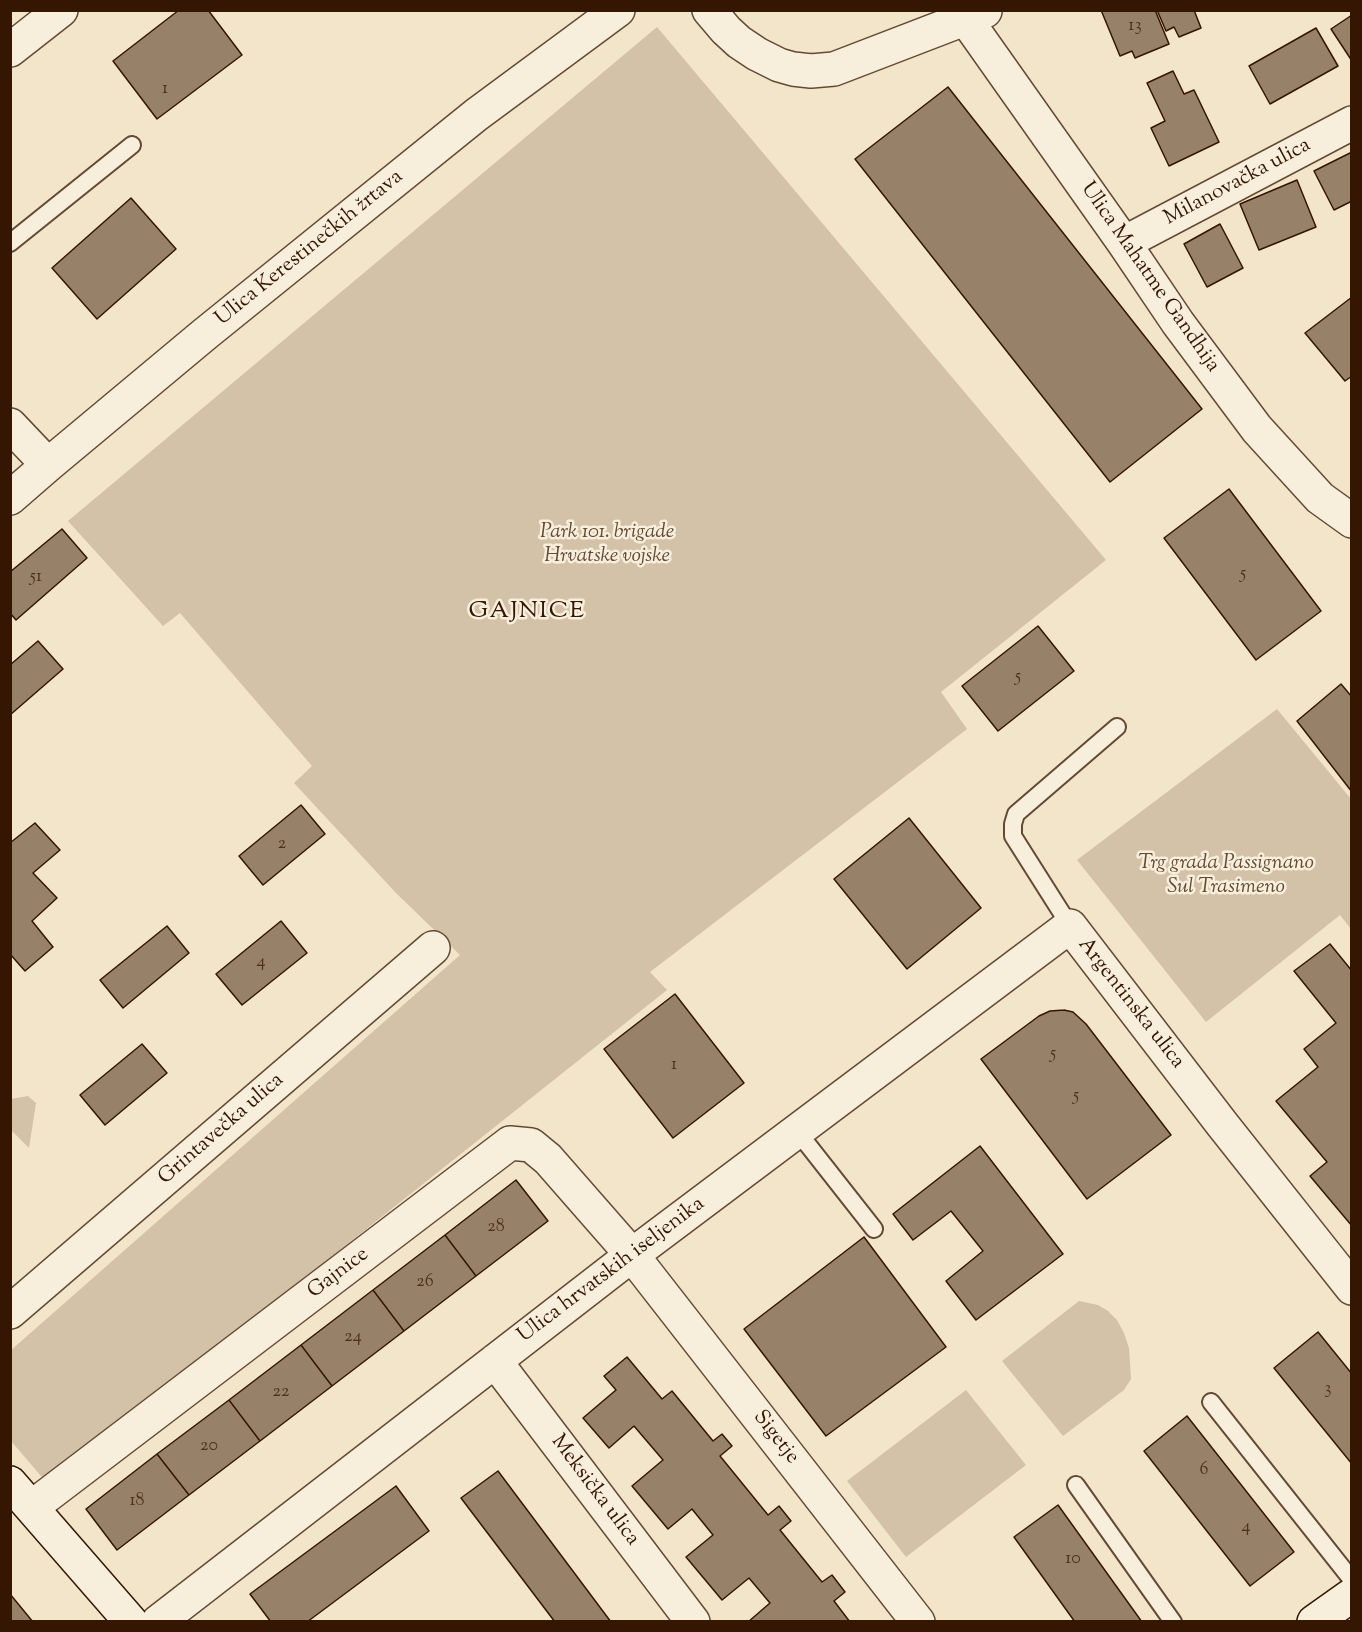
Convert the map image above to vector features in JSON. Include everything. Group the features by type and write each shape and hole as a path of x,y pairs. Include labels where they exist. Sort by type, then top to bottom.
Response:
{"street":[{"path":"10,50 61,10"},
{"name":"Ulica Kerestinečkih žrtava","path":"10,498 205,334 476,115 618,10"},
{"path":"709,10 739,42 757,54 786,67 811,71 834,69 975,14"},
{"name":"Ulica Mahatme Gandhija","path":"975,14 1124,243 1257,429 1320,498 1352,521"},
{"name":"Milanovačka ulica","path":"1124,243 1352,123"},
{"path":"10,425 48,465"},
{"name":"Ulica hrvatskih iseljenika","path":"158,1622 632,1255 1070,926"},
{"name":"Argentinska ulica","path":"1070,926 1352,1288"},
{"name":"Grintavečka ulica","path":"10,1312 433,948"},
{"name":"Gajnice","path":"32,1507 510,1143 531,1145 548,1159 632,1255"},
{"name":"Sigetje","path":"632,1255 918,1622"},
{"name":"Meksička ulica","path":"495,1361 693,1622"},
{"path":"10,1483 131,1622"},
{"path":"1314,1622 1352,1595"}],"lane":[{"path":"10,243 132,146"},
{"name":"Argentinska ulica","path":"1070,926 1013,836 1013,824 1016,814 1117,727"},
{"path":"798,1131 874,1229"},
{"path":"1211,1402 1352,1580"},
{"path":"1076,1485 1173,1622"}],"green space":[{"name":"Park 101. brigade Hrvatske vojske","path":"657,27 1106,560 941,692 967,729 650,972 667,990 47,1483 11,1441 10,1351 460,955 396,893 294,783 312,766 180,613 163,626 68,521"},
{"name":"Trg grada Passignano Sul Trasimeno","path":"1277,709 1351,799 1351,929 1340,915 1206,1022 1077,860"},
{"path":"28,1096 36,1103 29,1148 10,1129 11,1099"},
{"path":"1079,1301 1098,1305 1117,1320 1129,1348 1131,1379 1124,1390 1063,1436 1002,1361"},
{"path":"966,1390 1026,1465 906,1557 847,1481"}],"building":[{"path":"179,10 208,10 242,55 157,119 113,61"},
{"path":"1101,10 1155,10 1169,44 1135,58 1132,51 1120,56"},
{"path":"1157,10 1194,10 1201,28 1179,37 1174,27 1166,31"},
{"path":"1352,15 1352,61 1331,29"},
{"path":"1316,28 1338,66 1270,104 1249,66"},
{"path":"1173,71 1184,94 1194,90 1219,142 1169,166 1151,128 1165,121 1147,83"},
{"path":"948,87 1202,409 1110,482 855,159"},
{"path":"1352,152 1352,201 1334,210 1314,171"},
{"path":"1297,180 1316,227 1259,250 1240,204"},
{"path":"131,198 176,249 97,319 52,268"},
{"path":"1220,224 1243,268 1207,287 1184,244"},
{"path":"1352,297 1352,376 1345,381 1305,333"},
{"path":"1229,489 1321,611 1256,660 1164,538"},
{"path":"62,529 87,558 16,620 10,613 10,572"},
{"path":"1038,626 1074,671 998,731 962,686"},
{"path":"38,641 63,669 10,715 10,665"},
{"path":"1341,684 1352,697 1352,792 1297,721"},
{"path":"301,805 325,834 263,885 239,856"},
{"path":"909,818 981,908 907,969 834,879"},
{"path":"35,823 60,850 33,873 57,898 32,921 53,947 25,971 10,954 10,843"},
{"path":"281,921 307,953 242,1005 216,974"},
{"path":"167,926 189,953 123,1008 100,980"},
{"path":"1330,944 1352,971 1352,1226 1310,1176 1327,1162 1276,1101 1318,1067 1304,1049 1336,1023 1294,971"},
{"path":"675,994 744,1083 673,1138 604,1049"},
{"path":"1050,1011 1073,1012 1086,1024 1171,1135 1087,1199 981,1059 1039,1016"},
{"path":"142,1044 167,1073 105,1125 80,1095"},
{"path":"980,1146 1063,1254 976,1320 946,1281 983,1251 951,1211 913,1240 893,1214"},
{"path":"516,1180 548,1221 476,1276 445,1235"},
{"path":"445,1235 476,1276 404,1331 373,1290"},
{"path":"864,1237 946,1347 826,1436 744,1329"},
{"path":"373,1290 404,1331 332,1386 301,1345"},
{"path":"1318,1332 1352,1374 1352,1464 1274,1368"},
{"path":"301,1345 332,1386 260,1441 229,1400"},
{"path":"627,1357 662,1399 672,1391 713,1441 722,1434 732,1446 720,1456 768,1515 779,1506 791,1521 780,1530 822,1582 832,1575 845,1592 834,1601 850,1622 748,1622 770,1603 749,1578 722,1600 686,1557 713,1535 692,1509 668,1529 632,1486 663,1460 634,1426 609,1448 583,1418 616,1390 604,1376"},
{"path":"229,1400 260,1441 189,1495 157,1454"},
{"path":"1187,1416 1294,1552 1250,1586 1144,1451"},
{"path":"157,1454 189,1495 117,1550 86,1509"},
{"path":"498,1471 611,1622 555,1622 461,1498"},
{"path":"396,1486 429,1531 307,1622 271,1622 250,1594"},
{"path":"1058,1505 1142,1622 1075,1622 1014,1537"},
{"path":"10,1594 33,1622 10,1622"}],"district":[{"name":"GAJNICE","path":"527,613"}]}
